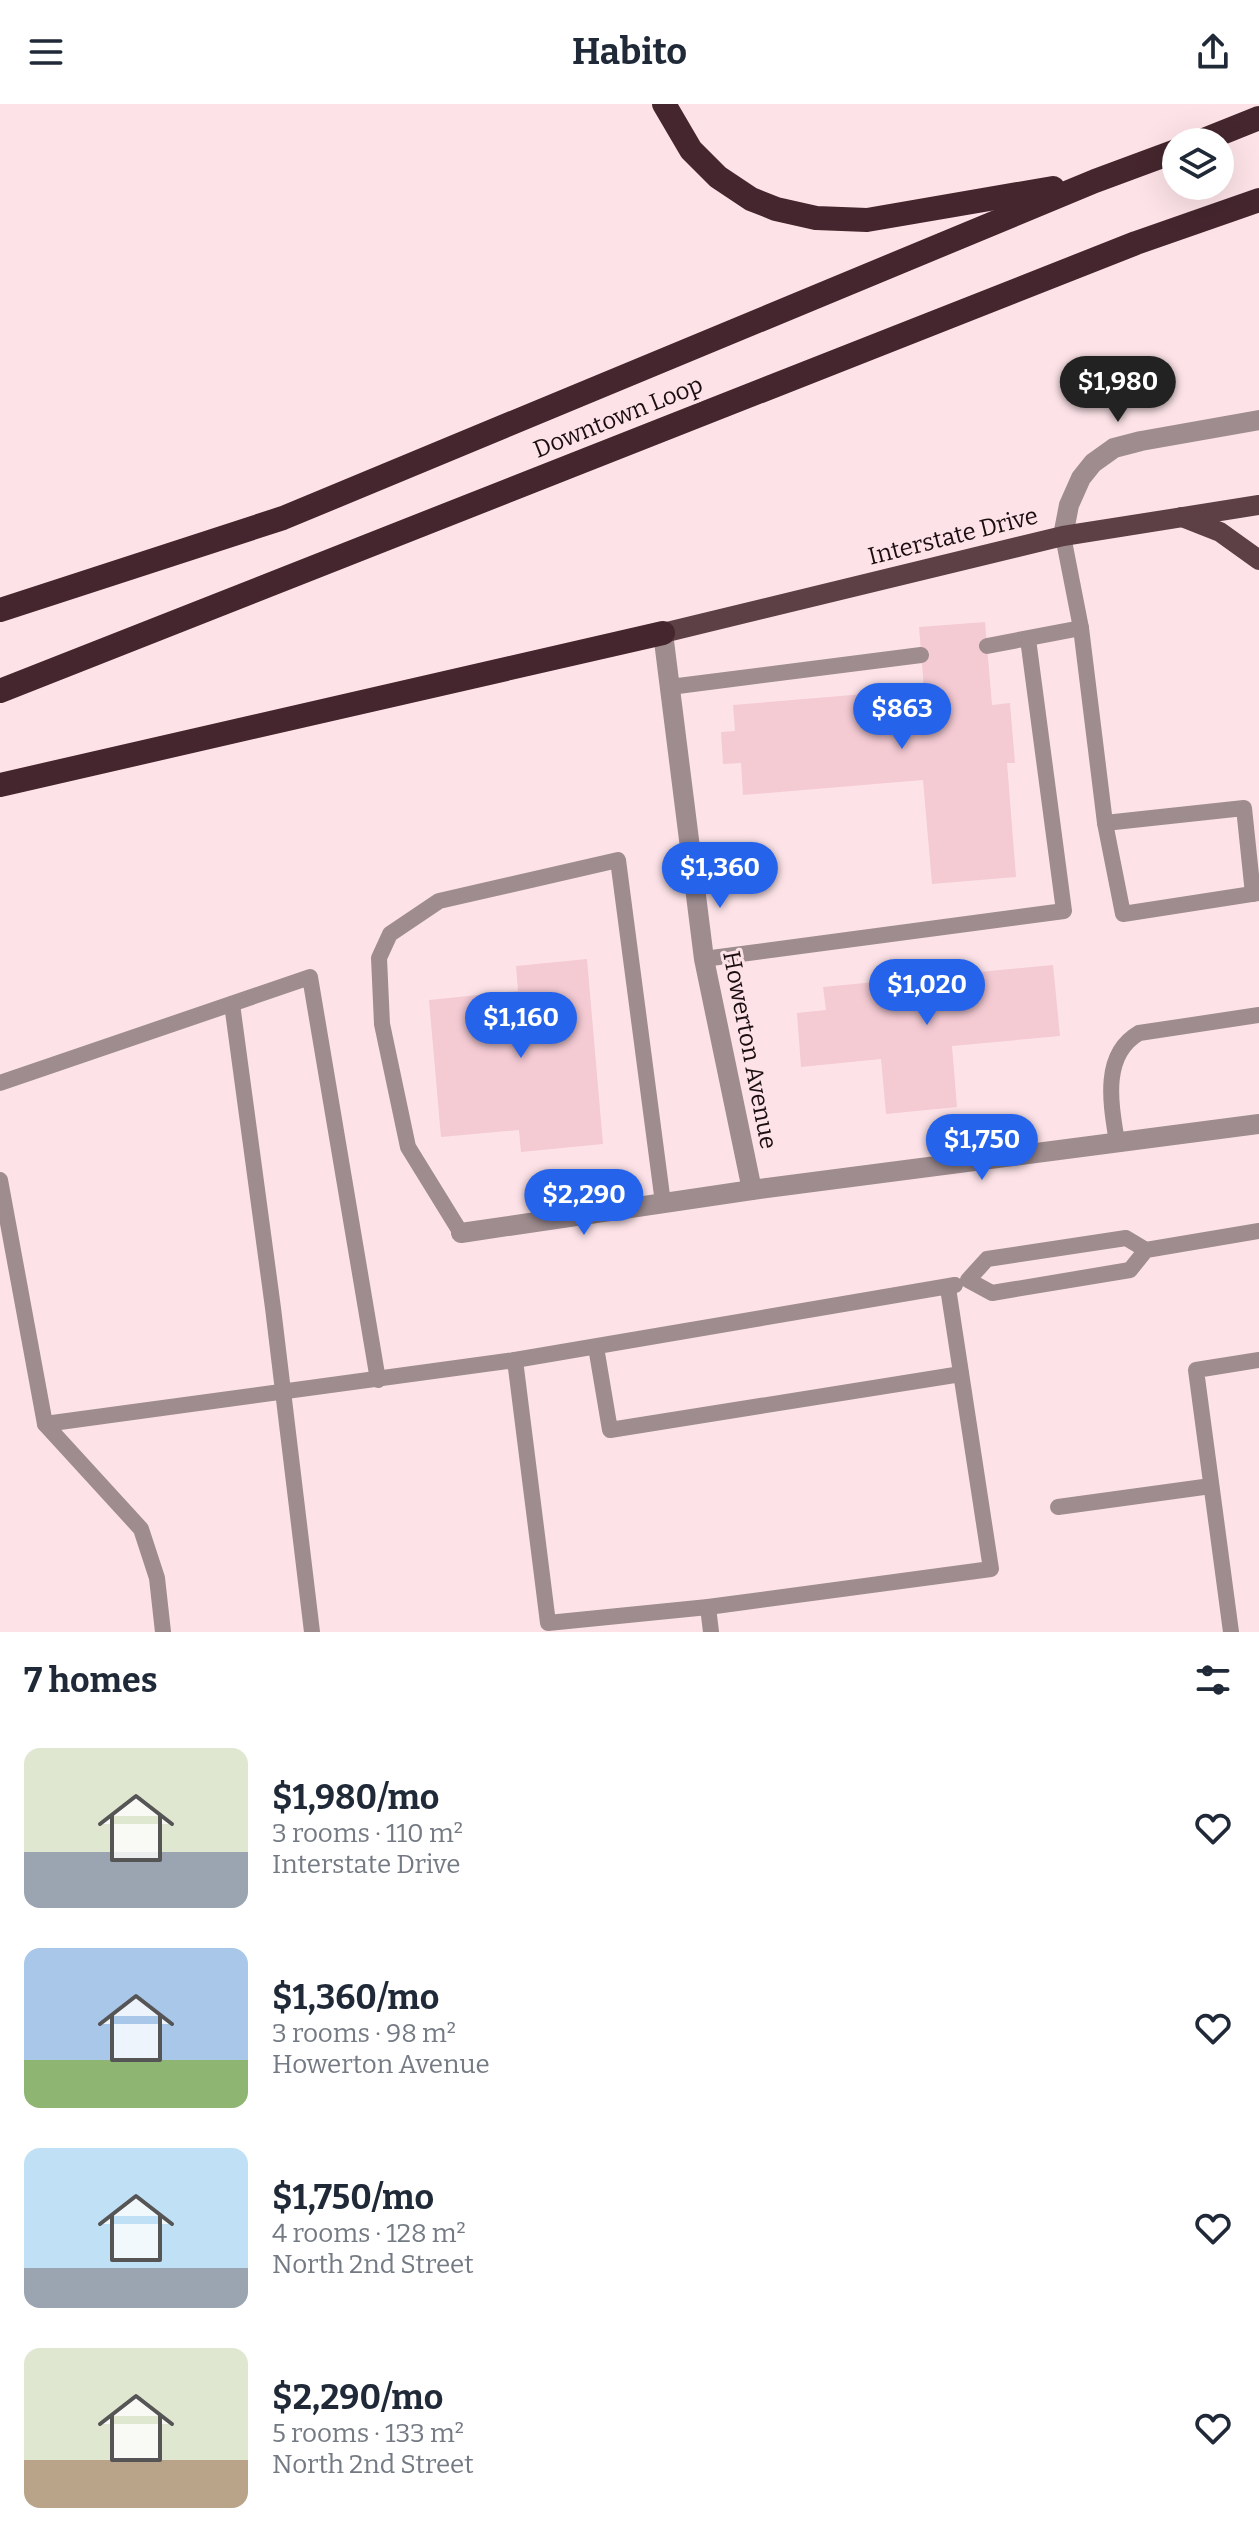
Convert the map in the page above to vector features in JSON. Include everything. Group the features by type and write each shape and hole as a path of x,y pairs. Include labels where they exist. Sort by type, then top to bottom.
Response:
{"highway":[{"path":"664,104 691,150 718,177 751,199 776,209 816,218 867,220 1095,181 1162,156"},
{"path":"1234,128 1259,118"},
{"name":"Downtown Loop","path":"0,610 283,518 1095,181"},
{"name":"Downtown Loop","path":"0,691 1136,243 1259,200"},
{"path":"0,785 663,633"}],"main road":[{"name":"Interstate Drive","path":"663,633 1063,536 1259,505"},
{"path":"1182,517 1220,532 1259,560"}],"street":[{"path":"1063,536 1069,505 1081,478 1093,463 1114,448 1259,420"},
{"name":"Howerton Avenue","path":"663,633 704,959 752,1190"},
{"path":"461,1233 700,1197 1259,1124"}],"lane":[{"path":"1063,536 1081,628 1105,823 1123,914 1256,894 1244,808 1105,823"},
{"path":"987,646 1081,628"},
{"path":"704,959 1064,911 1028,639"},
{"path":"670,687 921,655"},
{"path":"461,1233 408,1147 382,1024 379,958 390,934 439,901 618,860 663,1203"},
{"path":"0,1083 310,977 378,1380"},
{"path":"232,1004 312,1632"},
{"path":"1117,1142 1109,1096 1115,1064 1126,1041 1139,1033 1259,1015"},
{"path":"0,1180 45,1424 141,1529 157,1578 163,1632"},
{"path":"45,1424 515,1360 948,1288 968,1280 987,1259 1126,1238 1146,1250 1259,1231"},
{"path":"968,1280 992,1293 1130,1270 1146,1250"},
{"path":"515,1360 548,1623 708,1607 991,1569 948,1288"},
{"path":"596,1347 610,1430 961,1374"},
{"path":"1231,1632 1196,1370 1259,1360"},
{"path":"1058,1507 1211,1486"},
{"path":"708,1607 711,1632"}],"building":[{"path":"985,622 992,705 1010,703 1015,763 1007,763 1016,877 932,884 923,780 743,795 741,763 723,764 721,732 735,731 733,705 924,689 919,627"},
{"path":"587,959 603,1144 521,1152 519,1130 441,1137 429,1000 518,991 516,966"},
{"path":"1053,965 1060,1036 952,1046 957,1107 886,1114 881,1059 801,1067 797,1013 826,1010 823,987"}]}
